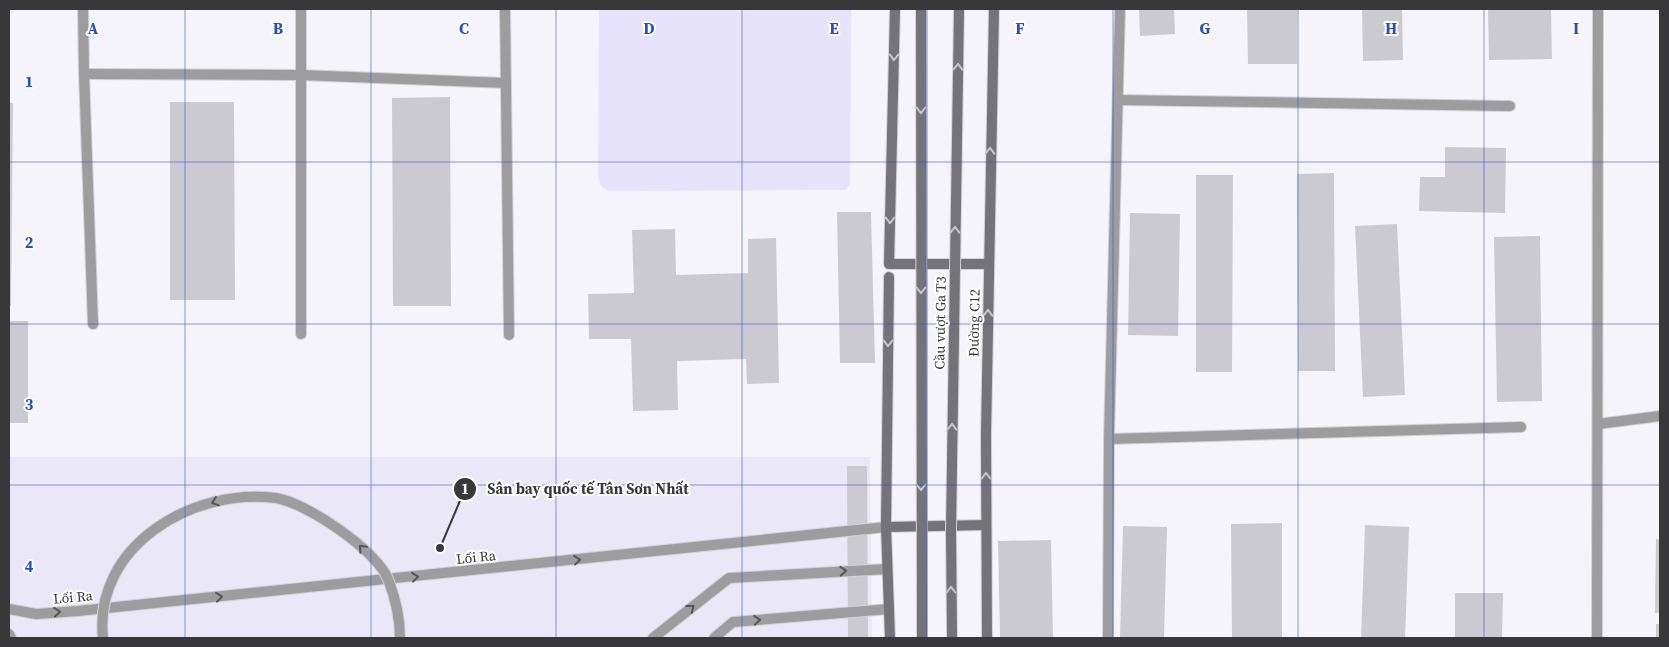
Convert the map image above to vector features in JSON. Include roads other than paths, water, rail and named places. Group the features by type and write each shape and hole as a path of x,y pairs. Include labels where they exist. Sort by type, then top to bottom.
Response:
{"main road":[{"path":"896,9 889,264 989,264"},
{"name":"Cầu vượt Ga T3","path":"922,9 922,638"},
{"name":"Cầu vượt Ga T3","path":"952,638 951,530 959,9"},
{"name":"Đường C12","path":"987,638 986,524 994,9"},
{"path":"889,277 886,527 890,638"},
{"path":"886,527 986,524"}],"street":[{"path":"84,9 84,74 93,324"},
{"path":"301,9 301,334"},
{"path":"505,9 509,335"},
{"path":"1108,638 1109,439 1120,9"},
{"path":"1597,638 1598,9"},
{"path":"84,74 300,75 506,83"},
{"path":"1118,100 1510,106"},
{"path":"1598,424 1660,416"},
{"path":"1109,439 1521,427"},
{"path":"103,638 102,625 111,579 135,544 171,518 225,499 277,498 321,516 360,544 388,577 400,624 400,638"},
{"name":"Lối Ra","path":"9,609 36,614 78,611 886,527"},
{"path":"653,638 729,578 887,569"},
{"path":"714,638 733,622 889,609"},
{"path":"9,634 11,638"}],"place":[{"name":"Sân bay quốc tế Tân Sơn Nhất","path":"440,548"}]}
